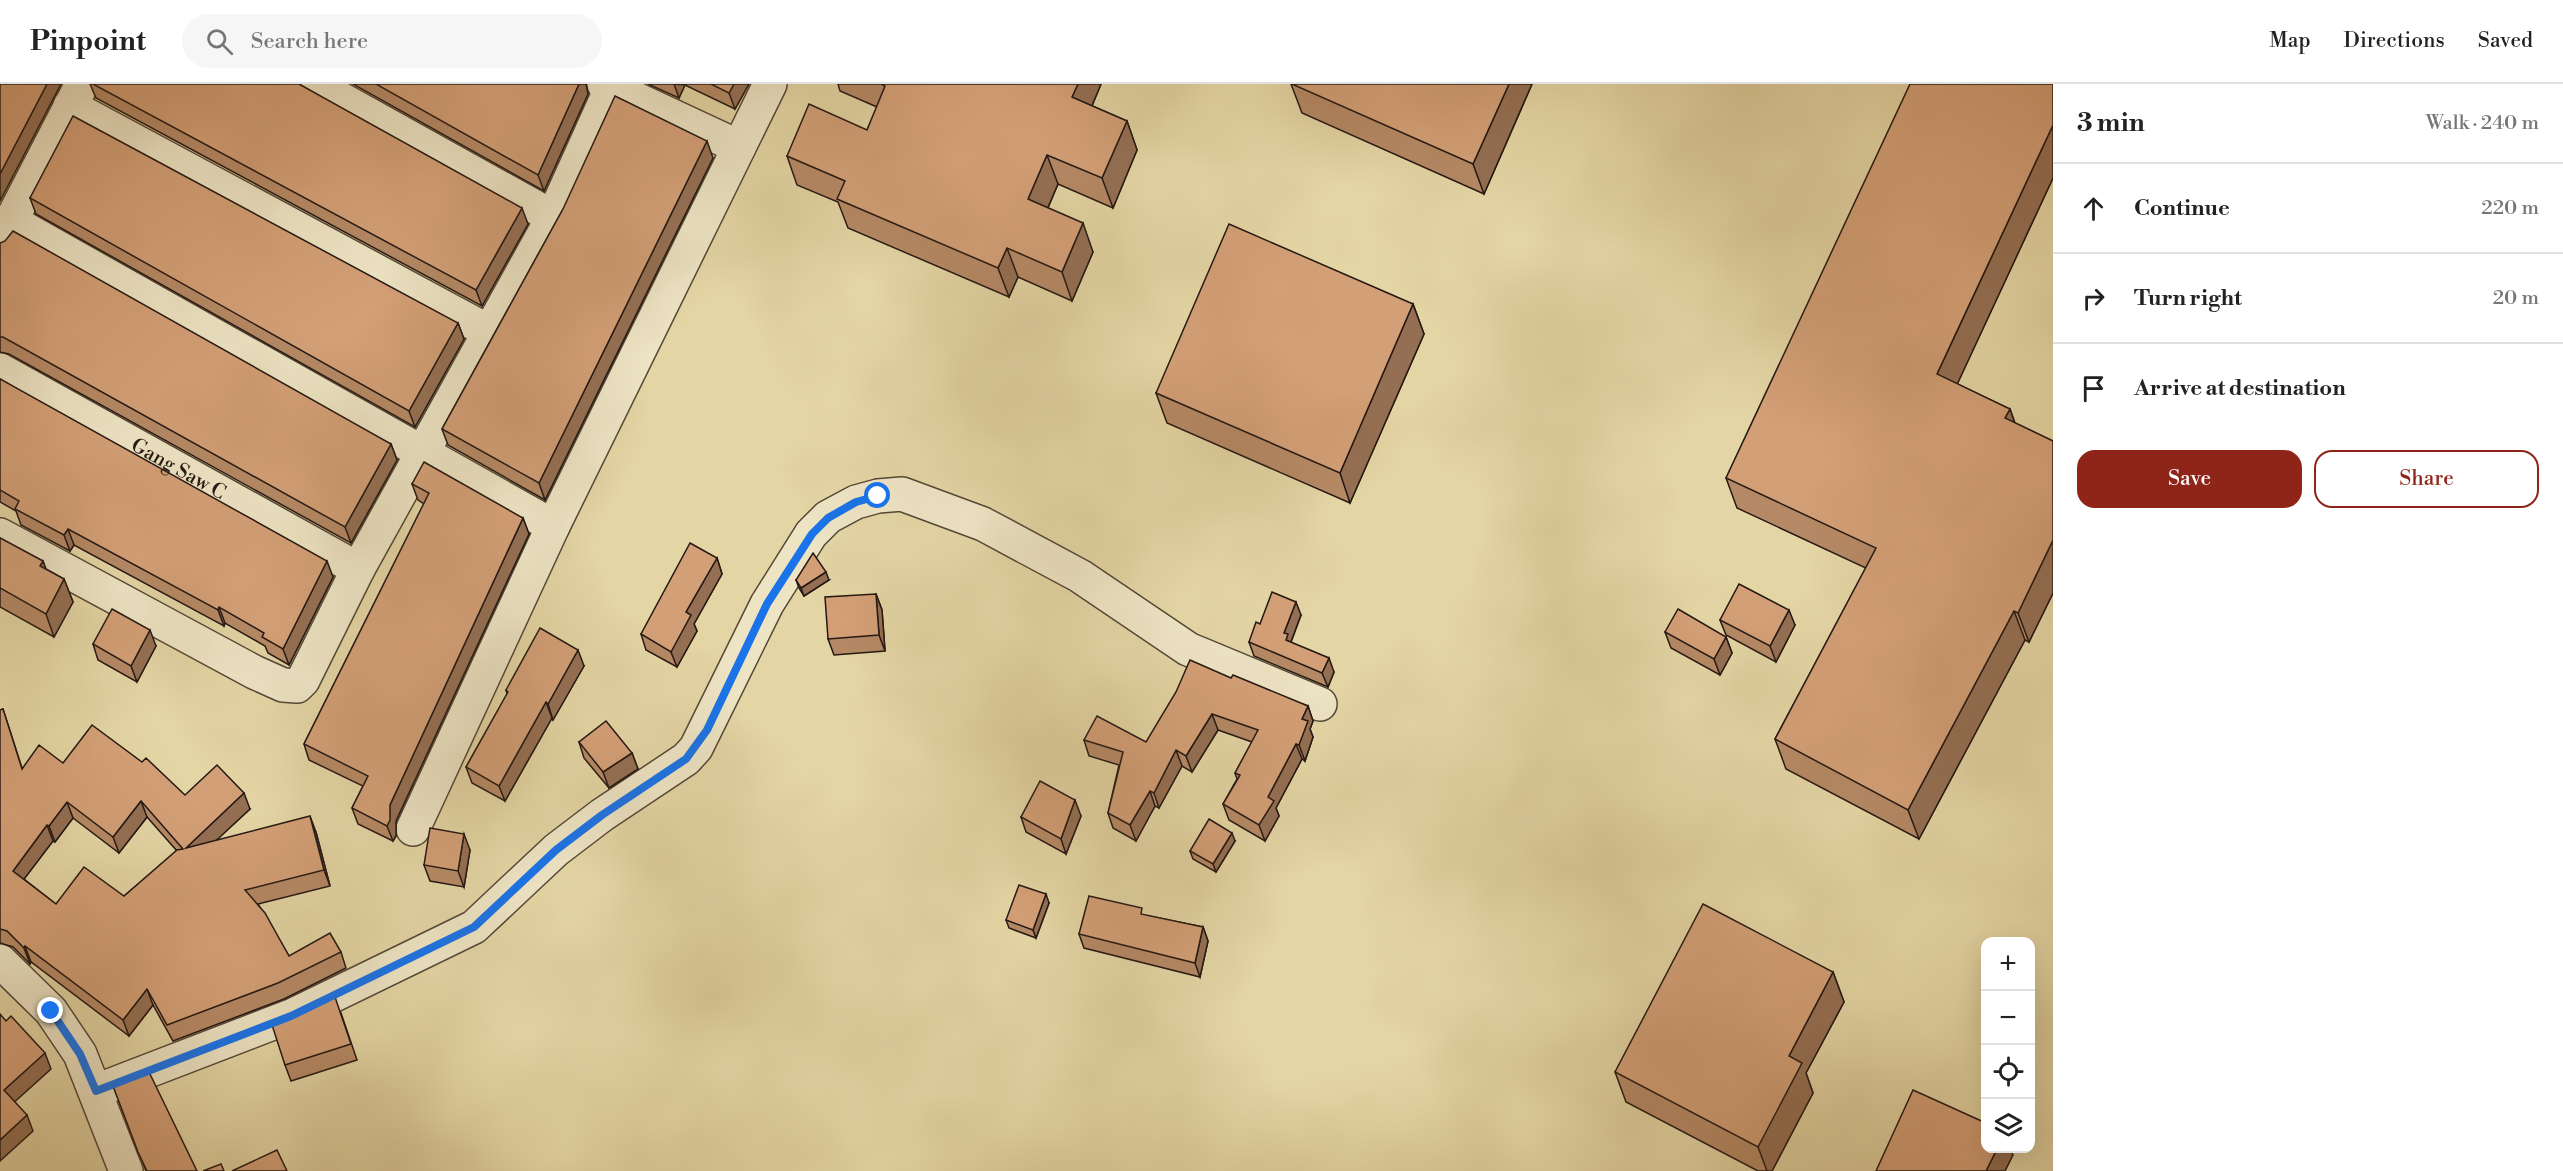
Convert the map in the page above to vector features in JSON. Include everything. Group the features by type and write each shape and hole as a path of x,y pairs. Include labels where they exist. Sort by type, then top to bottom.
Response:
{"street":[{"path":"315,84 553,217"},
{"path":"413,829 553,526 770,84"},
{"path":"0,535 254,672 291,687 297,686 303,680 358,569 553,217 609,85 739,147"},
{"path":"490,332 76,95 5,232 553,526"},
{"name":"Gang Saw C","path":"0,370 358,569"},
{"path":"96,1091 291,1016 474,927 556,850 691,753 707,730 767,604 812,534 828,518 856,502 878,496 902,494 983,524 1080,576 1188,649 1320,704"},
{"path":"0,961 51,1011 80,1054 126,1171"}],"building":[{"path":"0,84 47,84 0,174"},
{"path":"93,84 299,84 522,208 476,290"},
{"path":"376,84 579,84 538,175"},
{"path":"711,84 734,84 729,93"},
{"path":"881,84 1078,84 1072,97 1127,121 1102,178 1047,155 1028,199 1083,223 1062,272 1007,248 998,268 837,199 845,181 787,156 809,104 867,130 885,86"},
{"path":"1292,84 1509,84 1473,164"},
{"path":"1910,84 2053,84 2053,125 1937,374 2010,409 2005,418 2053,441 2053,540 2018,613 2014,611 1908,810 1775,739 1876,548 1726,478"},
{"path":"615,96 707,141 539,483 442,429 563,209"},
{"path":"73,116 458,323 409,411 30,198"},
{"path":"1229,224 1413,304 1340,473 1156,393"},
{"path":"13,231 391,444 345,527 0,337 0,243 5,241"},
{"path":"0,379 327,561 283,649 262,637 264,633 219,607 218,610 68,529 64,535 15,509 19,501 0,490"},
{"path":"424,462 523,518 390,805 390,820 387,826 352,808 368,776 304,744 429,493 412,484"},
{"path":"0,538 43,561 40,566 64,579 46,614 0,588"},
{"path":"690,543 717,558 686,612 691,615 671,652 641,634"},
{"path":"813,553 826,572 801,588 796,580"},
{"path":"1739,584 1789,610 1770,646 1720,620"},
{"path":"1272,592 1296,602 1284,633 1288,634 1286,640 1329,658 1322,673 1249,642 1256,622 1260,624"},
{"path":"876,594 879,635 828,639 825,597"},
{"path":"112,609 150,630 131,666 93,644"},
{"path":"1678,609 1726,637 1714,659 1665,632"},
{"path":"540,628 578,650 499,786 466,767 508,692 506,690"},
{"path":"1190,660 1231,678 1233,675 1308,706 1302,719 1308,721 1299,745 1296,744 1268,797 1274,801 1259,825 1223,804 1240,775 1235,773 1258,730 1212,714 1186,756 1176,750 1154,793 1150,791 1130,825 1108,813 1123,752 1084,740 1097,716 1146,742 1176,692"},
{"path":"3,709 22,769 39,745 63,763 92,725 142,762 146,758 185,795 217,765 244,793 186,848 310,816 324,870 245,890 265,913 289,956 330,933 341,952 278,983 167,1025 147,989 123,1020 25,946 24,948 7,931 0,929 0,710","holes":["141,801 183,849 177,850 124,896 84,867 56,904 13,871 67,802 113,837"]},
{"path":"606,721 632,753 603,772 579,742"},
{"path":"1040,781 1075,800 1061,839 1021,817"},
{"path":"1209,819 1232,833 1213,864 1190,851"},
{"path":"430,828 464,834 458,871 424,865"},
{"path":"1019,885 1046,894 1033,930 1006,920"},
{"path":"1089,896 1142,908 1141,914 1203,927 1195,963 1079,934"},
{"path":"1703,904 1833,972 1789,1056 1802,1063 1758,1147 1615,1072"},
{"path":"335,997 351,1044 285,1065 272,1025"},
{"path":"0,1014 6,1021 11,1016 45,1053 4,1090 27,1115 0,1140"},
{"path":"149,1072 197,1171 147,1171 113,1086"},
{"path":"1913,1090 1981,1121 1981,1153 1995,1153 1986,1171 1876,1171"},
{"path":"277,1150 287,1171 232,1171"},
{"path":"221,1164 224,1171 203,1171"}],"route":[{"path":"51,1011 80,1054 96,1091 291,1016 474,927 556,850 602,815 686,759 707,730 767,604 812,534 828,518 856,502 878,496"}]}
